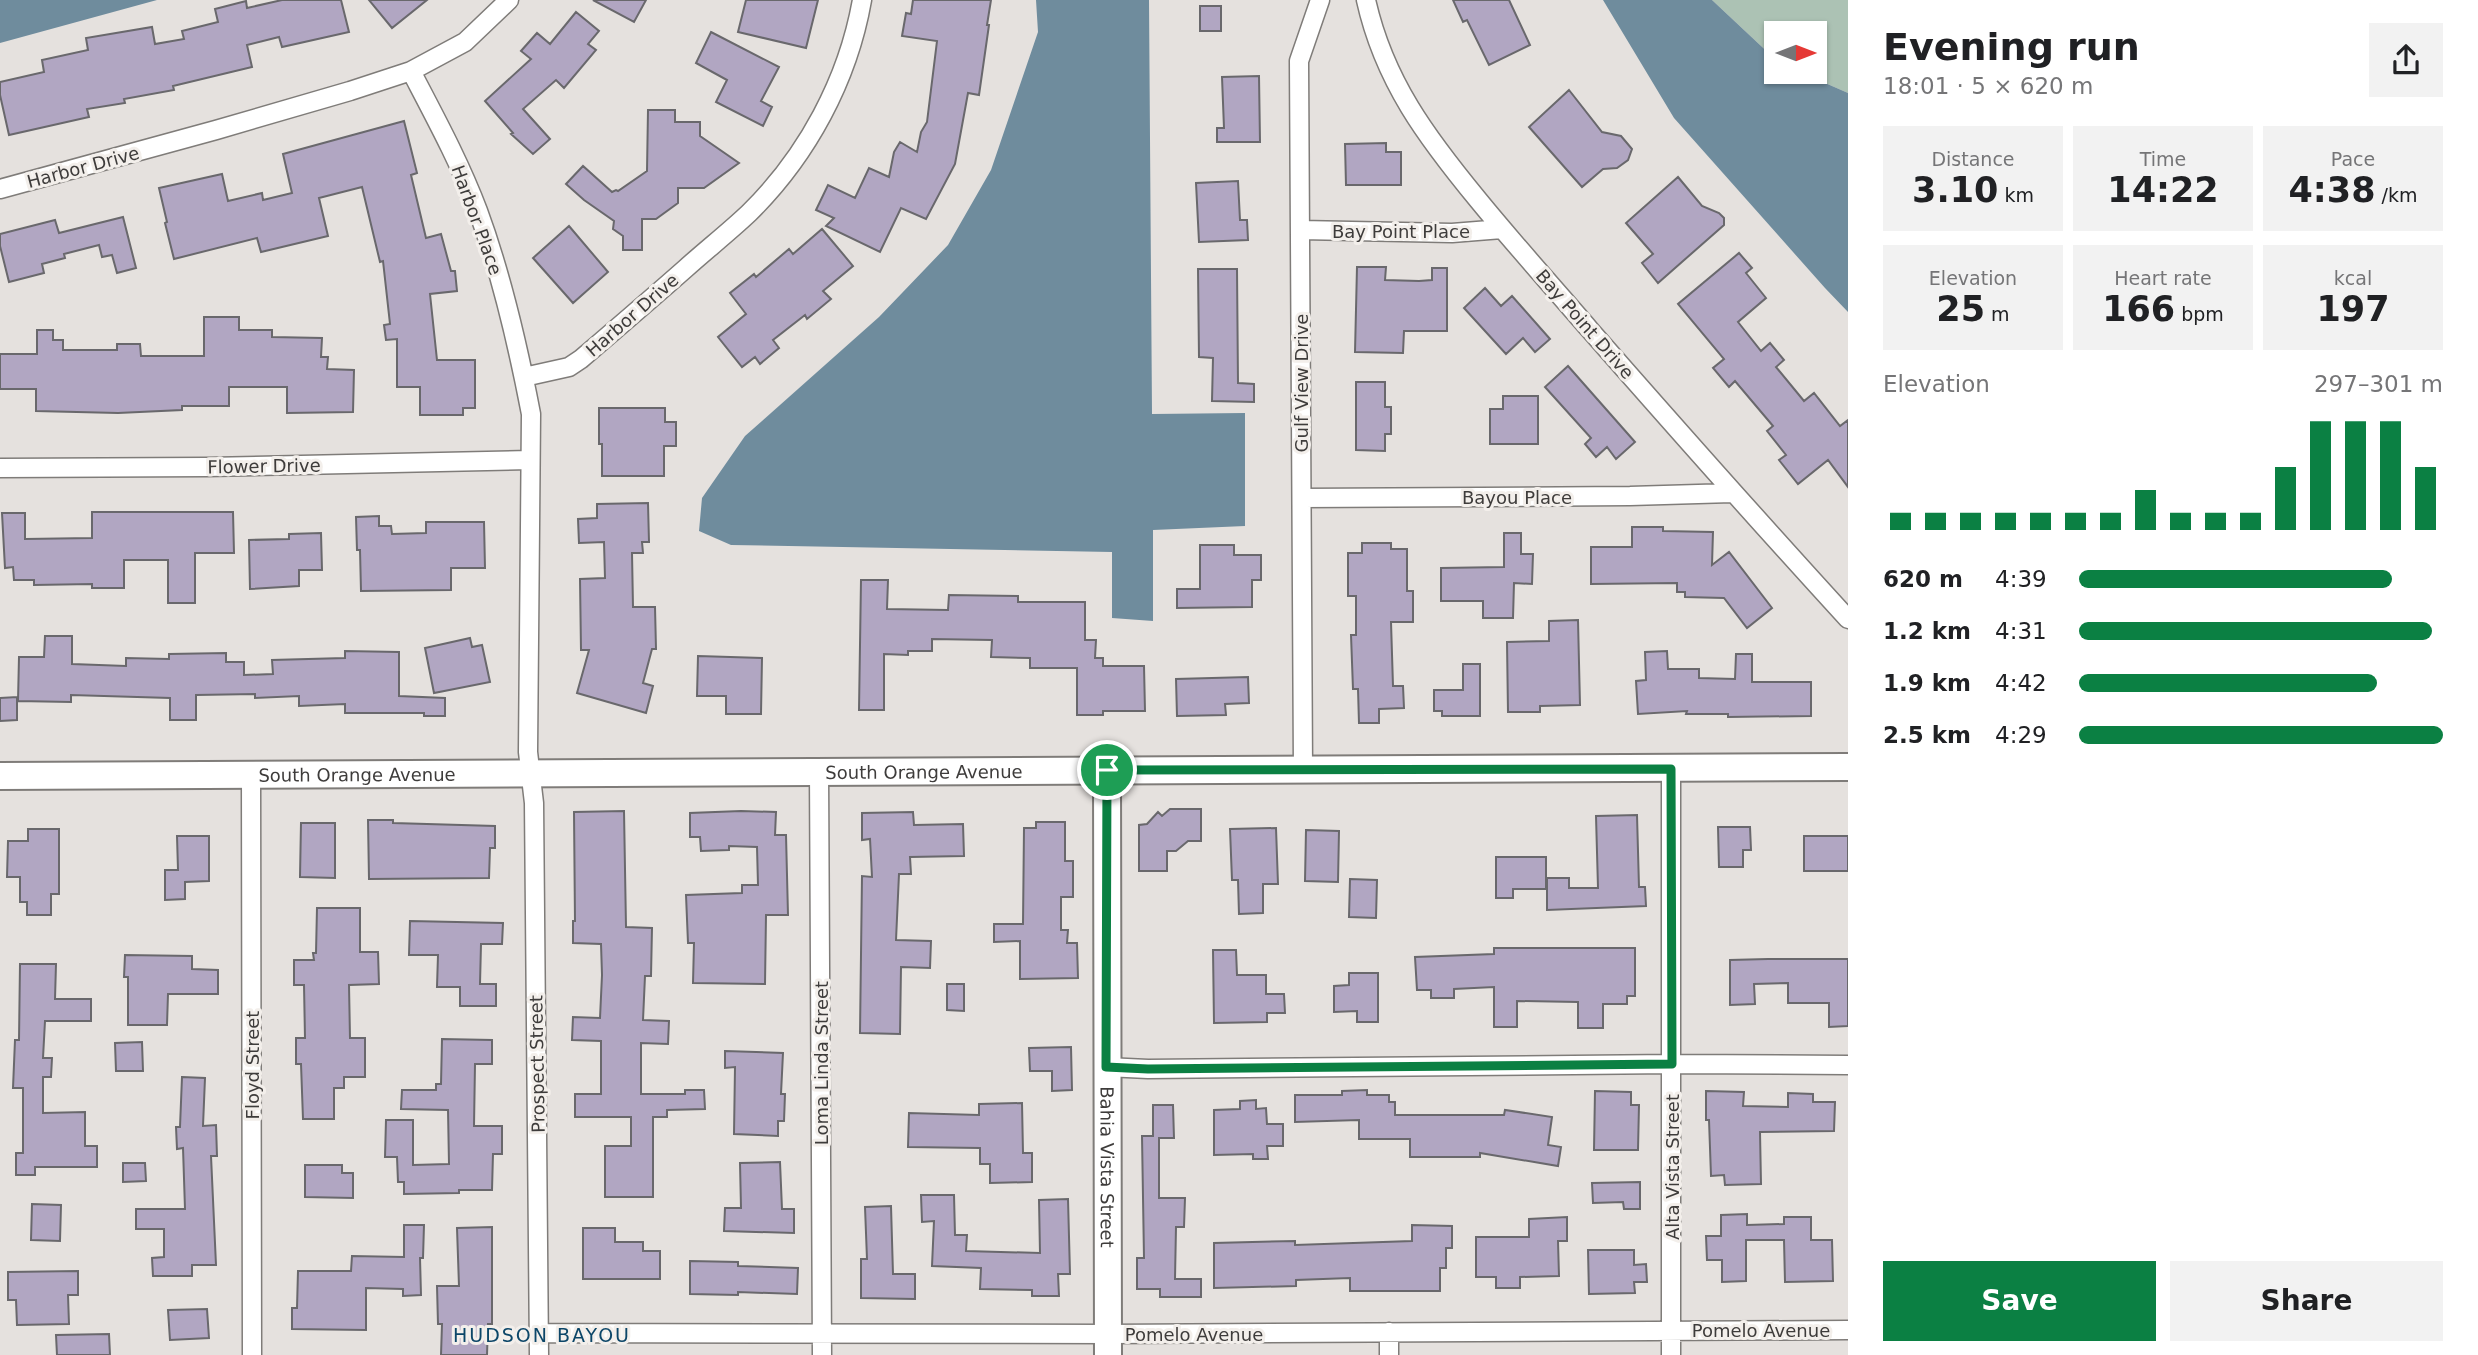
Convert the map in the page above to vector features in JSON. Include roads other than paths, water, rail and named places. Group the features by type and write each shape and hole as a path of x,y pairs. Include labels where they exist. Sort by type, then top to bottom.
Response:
{"street":[{"name":"Harbor Drive","path":"0,189 216,130 411,71 465,42 509,0"},
{"name":"Harbor Drive","path":"524,377 569,367 581,359 749,213 780,179 804,146 832,94 853,37 862,0"},
{"name":"Gulf View Drive","path":"1303,770 1299,61 1320,0"},
{"name":"Bay Point Drive","path":"1366,0 1372,27 1384,59 1417,122 1436,149 1732,493 1848,618"},
{"name":"Harbor Place","path":"411,71 478,212 498,272 524,377"},
{"name":"Bay Point Place","path":"1300,230 1452,233 1503,229"},
{"path":"524,377 531,414 528,752 532,773"},
{"name":"Flower Drive","path":"0,468 220,467 529,460"},
{"name":"Bayou Place","path":"1302,498 1732,493"},
{"name":"South Orange Avenue","path":"0,776 1848,767"},
{"name":"Alta Vista Street","path":"1671,769 1671,1355"},
{"name":"Bahia Vista Street","path":"1107,770 1108,1345"},
{"name":"Loma Linda Street","path":"819,771 822,1355"},
{"name":"Prospect Street","path":"532,773 539,1355"},
{"name":"Floyd Street","path":"251,774 252,1355"},
{"path":"1106,1067 1148,1069 1848,1065"},
{"name":"Pomelo Avenue","path":"539,1334 822,1335 1108,1345 1389,1332 1848,1329"},
{"path":"1389,1332 1389,1355"}],"water":[{"path":"0,0 157,0 0,43"},
{"path":"1036,0 1149,0 1152,414 1245,413 1245,526 1153,530 1153,621 1112,618 1112,552 731,545 699,531 702,498 745,436 879,317 948,245 991,170 1038,32"},
{"path":"1603,0 1712,0 1764,49 1764,84 1827,84 1848,93 1848,312 1825,288 1674,118"}],"district":[{"name":"HUDSON BAYOU","path":"542,1335"}]}
